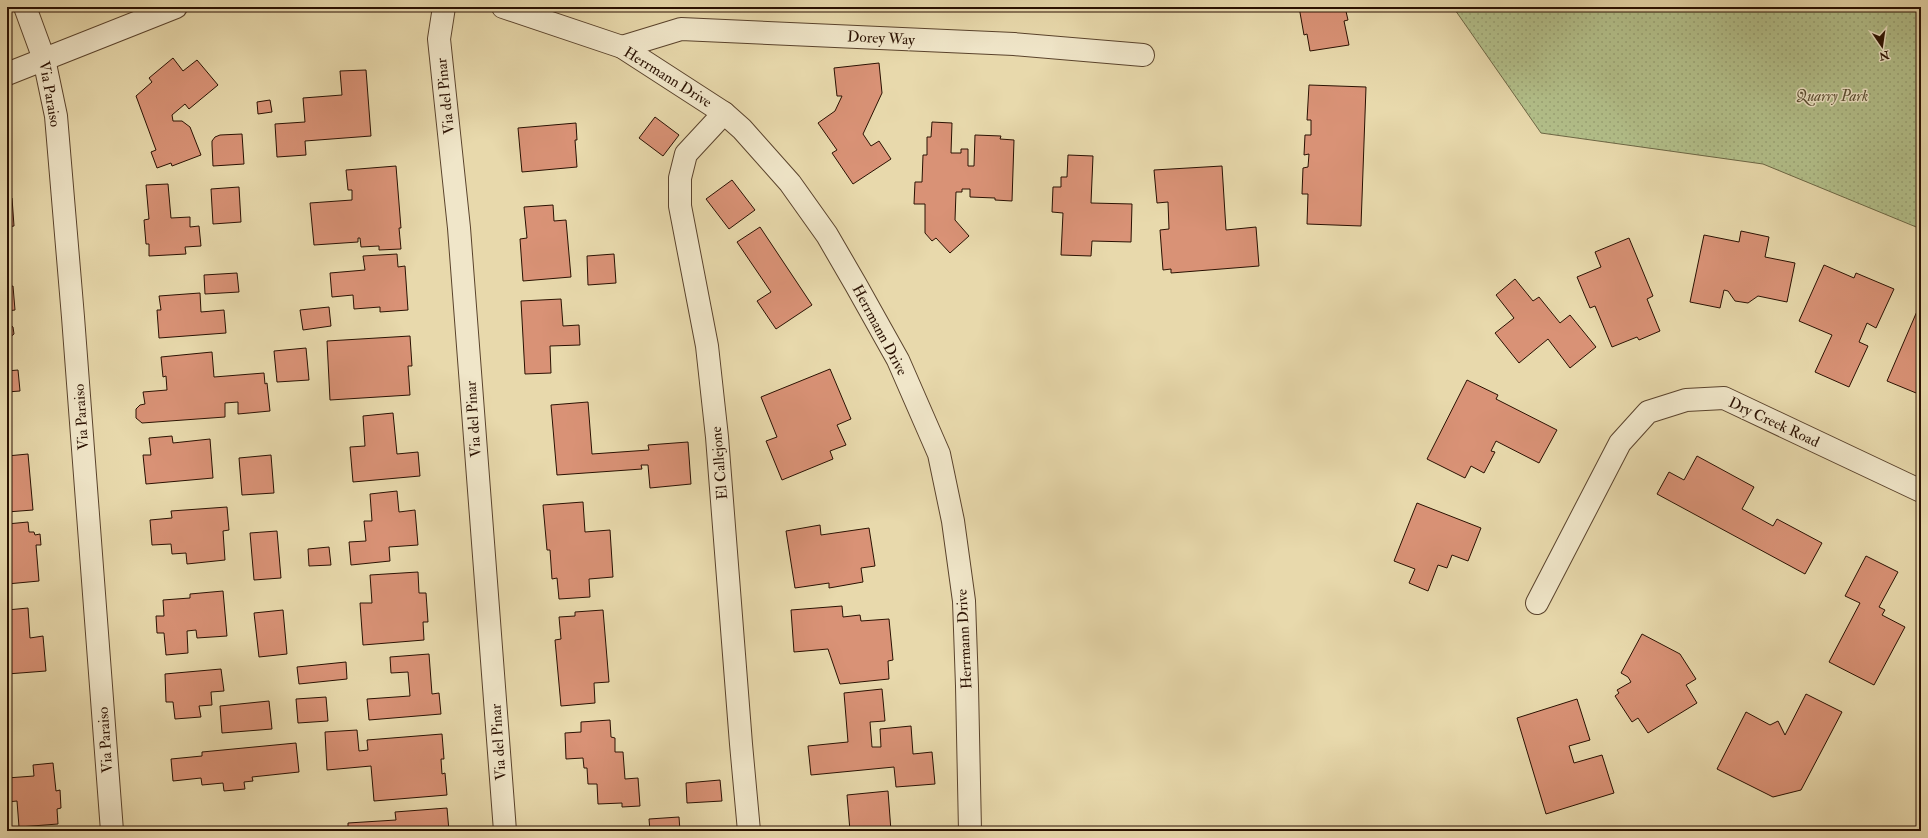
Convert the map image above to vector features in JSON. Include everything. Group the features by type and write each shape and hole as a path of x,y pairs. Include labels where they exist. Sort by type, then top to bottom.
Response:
{"street":[{"name":"Via Paraiso","path":"25,7 44,59 56,116 72,294 112,831"},
{"path":"7,74 176,7"},
{"name":"Via del Pinar","path":"444,7 439,39 459,228 505,831"},
{"name":"Herrmann Drive","path":"503,7 622,47 724,113 742,129 790,183 827,235 898,360 939,454 954,520 964,601 968,686 970,831"},
{"name":"Dorey Way","path":"622,47 681,29 1014,44 1143,55"},
{"name":"El Callejone","path":"724,113 686,154 680,178 680,206 706,346 717,437 749,831"},
{"name":"Dry Creek Road","path":"1537,603 1620,443 1648,412 1686,400 1724,398 1921,491"}],"green space":[{"name":"Quarry Park","path":"1453,7 1921,7 1921,229 1763,164 1541,133"}],"building":[{"path":"1299,7 1345,7 1348,20 1344,21 1349,45 1310,51 1307,34 1304,35"},
{"path":"173,58 183,71 197,60 218,85 189,109 185,104 172,115 173,121 182,121 190,127 201,155 172,166 171,163 157,168 151,152 156,150 136,96 152,82 149,78"},
{"path":"879,63 882,93 863,134 871,146 879,141 891,159 853,184 832,153 837,150 818,123 835,111 842,96 837,96 834,68"},
{"path":"366,70 371,136 305,141 306,155 277,157 275,124 305,122 303,98 342,95 340,71"},
{"path":"1309,85 1366,87 1361,226 1307,224 1308,194 1302,194 1303,168 1308,167 1309,154 1304,155 1305,135 1311,135 1311,120 1307,120"},
{"path":"270,100 272,112 258,114 257,102"},
{"path":"655,117 679,135 663,156 639,138"},
{"path":"932,122 952,123 951,153 961,153 961,149 968,149 968,166 974,166 975,135 1001,136 1000,139 1014,140 1012,201 995,200 995,198 970,197 970,189 962,189 962,192 956,192 955,220 969,236 950,253 936,238 932,241 925,233 925,204 914,204 915,182 922,182 923,155 927,155 927,137 931,137"},
{"path":"576,123 577,140 575,140 577,167 522,172 518,128"},
{"path":"242,134 244,164 213,166 212,141 215,137 220,135"},
{"path":"1068,155 1093,156 1091,203 1132,204 1131,242 1092,241 1091,256 1061,255 1063,213 1052,212 1053,187 1061,187 1061,177 1067,177"},
{"path":"396,166 401,228 399,228 401,249 379,250 379,246 361,247 360,238 358,238 358,242 314,245 310,203 352,200 352,190 348,190 346,170"},
{"path":"1222,166 1226,230 1256,227 1259,266 1171,273 1171,269 1163,270 1160,230 1169,229 1168,202 1157,203 1154,170"},
{"path":"732,180 755,210 729,229 706,199"},
{"path":"168,184 171,218 190,217 190,227 199,226 201,246 185,247 186,254 149,256 149,244 146,244 144,220 149,219 146,185"},
{"path":"239,187 241,222 213,224 211,189"},
{"path":"7,198 12,198 14,226 7,227"},
{"path":"553,205 554,221 566,220 571,277 523,281 520,239 527,238 524,207"},
{"path":"760,227 812,305 776,329 757,301 771,292 737,242"},
{"path":"1741,231 1769,237 1765,257 1795,263 1787,302 1758,296 1748,303 1735,301 1728,291 1724,290 1720,308 1690,302 1704,235 1739,242"},
{"path":"1629,238 1653,296 1647,299 1660,331 1639,340 1637,337 1612,347 1595,306 1590,308 1577,277 1601,267 1595,252"},
{"path":"397,254 398,267 405,266 408,310 380,312 380,307 354,309 353,295 332,297 330,273 365,270 363,256"},
{"path":"614,254 616,283 588,285 587,256"},
{"path":"1824,265 1854,278 1856,273 1894,289 1876,328 1867,323 1859,342 1868,346 1849,387 1815,372 1832,335 1799,321"},
{"path":"237,273 239,292 205,294 204,275"},
{"path":"1515,279 1533,301 1539,297 1560,323 1570,315 1596,347 1570,368 1548,339 1519,363 1495,333 1514,318 1496,295"},
{"path":"13,286 15,310 7,311 7,287"},
{"path":"200,293 201,312 224,310 226,333 159,338 157,310 161,310 159,296"},
{"path":"561,299 563,326 579,325 580,345 550,346 551,373 525,374 521,301"},
{"path":"1921,302 1921,395 1887,381"},
{"path":"329,307 331,326 303,330 300,310"},
{"path":"7,323 13,327 14,334 7,339"},
{"path":"410,336 412,366 408,366 410,395 330,400 327,341"},
{"path":"306,348 309,380 277,382 274,351"},
{"path":"212,352 214,377 264,373 265,384 267,383 270,411 238,414 238,402 225,403 225,417 142,423 136,418 136,409 140,405 145,404 143,392 167,390 166,376 163,377 161,357"},
{"path":"830,369 851,419 837,425 846,445 830,451 833,459 782,480 766,441 777,437 761,397"},
{"path":"18,370 20,391 7,392 7,371"},
{"path":"1467,380 1498,395 1496,399 1557,430 1539,463 1496,441 1491,451 1495,452 1484,473 1471,466 1465,478 1427,459"},
{"path":"588,402 592,454 649,450 648,445 688,442 691,484 650,488 648,465 641,465 642,469 557,475 551,405"},
{"path":"393,413 397,454 418,452 420,476 353,482 350,447 365,446 363,416"},
{"path":"172,436 173,443 210,439 213,478 146,484 143,455 151,455 149,438"},
{"path":"28,454 33,510 7,512 7,456"},
{"path":"271,455 274,493 242,495 239,458"},
{"path":"1697,456 1754,487 1742,509 1773,526 1777,519 1822,543 1805,574 1657,494 1669,472 1684,480"},
{"path":"397,491 399,512 415,510 418,545 389,547 390,561 351,565 349,542 366,541 364,521 372,521 370,494"},
{"path":"583,502 585,532 610,530 613,577 589,579 590,597 559,599 557,578 552,579 550,550 547,550 543,505"},
{"path":"1417,503 1481,528 1468,561 1452,555 1447,568 1438,565 1428,591 1409,583 1415,569 1394,561"},
{"path":"227,507 229,530 223,531 225,560 187,564 186,553 172,554 171,544 152,545 150,520 172,518 171,511"},
{"path":"28,522 29,532 34,532 35,535 40,534 41,545 36,545 39,581 7,584 7,524"},
{"path":"820,525 821,535 869,528 875,566 861,568 863,582 829,588 829,583 795,588 786,531"},
{"path":"277,531 281,578 254,580 250,533"},
{"path":"329,547 331,565 309,566 308,549"},
{"path":"1866,556 1898,572 1879,607 1885,610 1882,615 1905,627 1874,685 1829,662 1860,603 1845,596"},
{"path":"418,572 419,593 426,593 428,622 423,622 424,640 363,645 360,603 372,603 370,575"},
{"path":"223,591 227,636 197,638 196,630 187,631 188,653 166,655 164,633 157,633 156,616 164,616 163,600 190,598 190,594"},
{"path":"842,606 843,617 860,615 861,621 889,619 893,660 888,661 889,679 840,684 828,649 794,652 791,610"},
{"path":"28,608 30,638 43,636 46,671 7,674 7,610"},
{"path":"283,610 287,654 259,657 254,613"},
{"path":"603,610 609,682 594,683 595,703 561,706 555,640 561,639 559,617 575,616 575,612"},
{"path":"1642,634 1680,654 1696,679 1686,685 1697,703 1648,733 1638,718 1632,722 1615,696 1619,693 1617,690 1631,682 1628,677 1621,673"},
{"path":"429,654 432,694 439,693 441,714 369,720 367,699 410,696 408,672 391,673 390,657"},
{"path":"346,662 347,679 299,684 297,667"},
{"path":"221,669 224,691 211,692 212,705 199,706 201,717 175,719 173,702 166,702 165,674"},
{"path":"882,689 885,721 870,722 872,747 881,747 880,729 911,726 913,754 932,752 935,784 896,787 894,767 811,775 808,746 848,742 844,693"},
{"path":"1806,694 1842,712 1801,790 1773,797 1717,769 1746,712 1770,725 1778,721 1785,735"},
{"path":"326,697 328,721 298,723 296,699"},
{"path":"1577,699 1590,740 1569,746 1574,763 1602,755 1614,793 1546,814 1517,718"},
{"path":"269,701 272,729 222,733 220,706"},
{"path":"610,720 611,737 615,738 615,752 623,752 625,779 638,778 640,806 622,807 622,803 598,804 597,784 588,784 587,768 584,768 583,758 566,759 565,733 581,732 581,722"},
{"path":"357,730 359,751 368,750 367,740 442,734 444,759 441,759 442,774 445,773 447,795 374,801 371,766 327,770 325,732"},
{"path":"296,743 299,772 252,777 253,781 244,782 245,789 224,791 223,783 202,785 201,778 173,781 171,759 202,756 202,752"},
{"path":"53,763 56,791 60,790 61,808 57,809 58,824 19,827 17,801 7,802 7,778 34,776 33,765"},
{"path":"720,780 722,801 687,803 686,783"},
{"path":"888,791 891,831 850,831 847,795"},
{"path":"447,808 449,831 348,831 348,823 396,820 395,812"},
{"path":"679,817 680,831 650,831 649,819"},
{"path":"230,827 230,831 180,831"}]}
